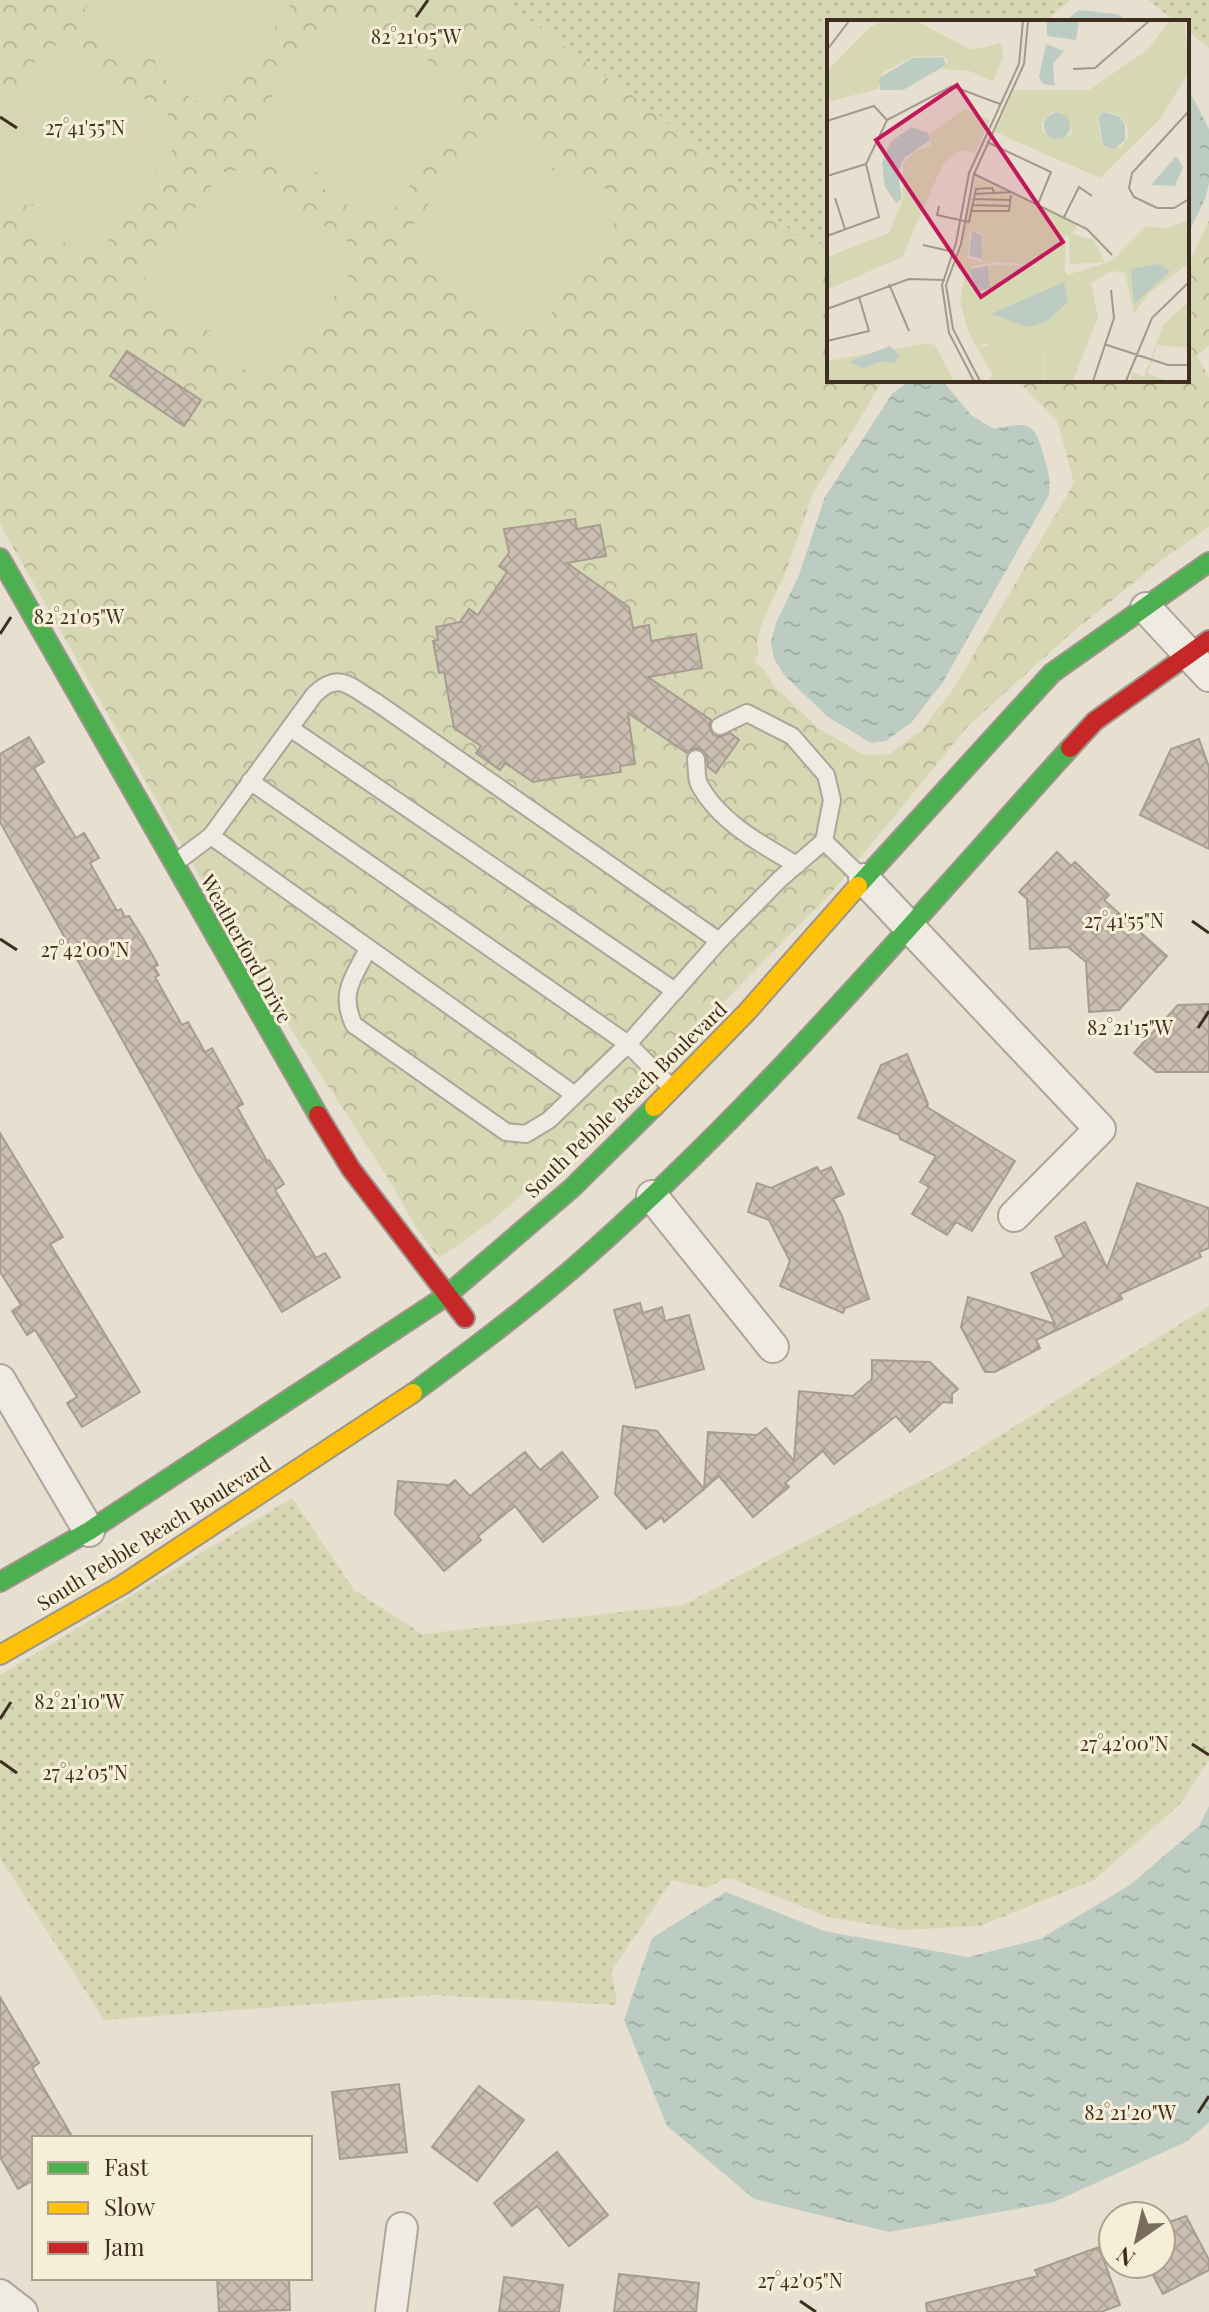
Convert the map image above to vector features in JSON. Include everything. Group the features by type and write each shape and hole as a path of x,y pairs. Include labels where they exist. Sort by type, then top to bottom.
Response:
{"street":[{"name":"Weatherford Drive","path":"0,558 286,1063 351,1169 446,1296 484,1341"},
{"name":"South Pebble Beach Boulevard","path":"0,1582 89,1531 446,1296 572,1188 673,1089 747,1012 1052,673 1209,562"},
{"path":"1146,608 1202,657"},
{"name":"South Pebble Beach Boulevard","path":"0,1655 135,1577 395,1406 484,1341 571,1270 652,1196 791,1056 1095,721 1202,657"},
{"path":"864,879 1100,1129 1014,1216"},
{"path":"652,1196 773,1347"},
{"path":"0,1380 89,1531"},
{"path":"391,2312 402,2228"},
{"path":"0,2295 22,2312"}],"lane":[{"path":"173,864 211,836 320,688 327,682 339,681 376,702 719,941"},
{"path":"368,949 348,988 347,1010 354,1025 506,1132 526,1134 549,1120 628,1044 719,941 824,841 832,800 826,775 792,736 747,713 720,726"},
{"path":"290,728 675,991"},
{"path":"696,759 698,782 718,809 752,839 797,865"},
{"path":"250,781 628,1044 673,1089"},
{"path":"211,836 575,1095"},
{"path":"824,841 864,879"}],"green space":[{"path":"0,0 506,0 661,117 802,240 827,246 827,382 884,382 876,390 813,493 786,572 763,620 755,662 764,669 774,686 818,728 864,755 890,754 922,730 954,688 1074,483 1057,420 1019,382 1189,382 1189,264 1209,220 1209,345 1197,356 1209,378 1209,527 1163,559 1069,635 968,726 833,891 618,1109 492,1221 439,1258 415,1226 393,1186 252,969 0,524"},
{"path":"92,0 192,0 175,27 194,0 294,0 223,101 203,106 157,74 154,55 135,59 88,27 85,9"},
{"path":"506,0 1071,0 1046,20 827,20 827,246 802,240 661,117"},
{"path":"1148,0 1209,0 1209,48 1189,33 1189,20 1173,20"},
{"path":"352,11 393,39 396,63 400,59 421,56 462,84 464,108 389,216 369,220 323,188 321,171 301,175 255,143 252,125 331,14"},
{"path":"66,44 108,72 111,95 133,91 174,119 177,143 101,251 82,255 36,223 33,204 15,208 0,197 0,112 46,47"},
{"path":"507,120 549,148 552,170 573,167 614,195 617,219 542,327 522,331 478,300 474,279 456,284 410,252 407,234 487,123"},
{"path":"241,170 282,198 289,218 310,216 351,244 354,268 279,375 259,380 213,348 210,330 189,334 144,302 141,284 220,173"},
{"path":"1209,1306 1209,1760 1180,1804 1094,1880 980,1926 902,1930 829,1917 732,1879 724,1879 707,1888 672,1880 611,1972 617,2001 615,2005 434,1995 104,2020 0,1858 0,1675 292,1498 354,1590 422,1634 683,1605 959,1461"}],"water":[{"path":"1079,10 1116,14 1128,20 1066,20"},
{"path":"1189,90 1209,129 1209,183 1189,233"},
{"path":"907,382 944,382 971,415 994,429 1015,425 1029,427 1041,445 1050,485 1049,495 943,682 912,722 886,741 871,743 828,717 784,675 774,659 771,642 776,623 799,575 825,497 892,394"},
{"path":"1209,1806 1209,2122 1188,2141 1054,2202 889,2232 754,2199 667,2126 624,2020 652,1938 726,1892 824,1931 968,1957 1040,1939 1130,1885 1199,1826"}],"building":[{"path":"127,351 201,400 184,426 110,376"},
{"path":"575,519 577,529 600,525 606,556 567,563 629,607 633,628 649,625 651,641 696,634 702,668 648,677 711,720 709,726 713,735 720,737 730,733 739,740 716,773 708,767 707,757 701,749 694,748 687,753 628,713 635,764 620,766 621,772 581,778 580,774 533,782 505,763 500,770 476,753 481,746 454,728 444,672 439,673 433,641 438,640 436,627 460,622 469,609 478,615 507,572 499,566 509,553 504,529"},
{"path":"29,737 44,762 34,768 76,838 84,833 99,858 90,863 117,911 121,909 125,917 129,916 144,940 158,965 154,967 159,975 155,977 182,1025 188,1022 205,1052 212,1048 243,1104 237,1107 267,1161 284,1184 275,1190 316,1258 325,1253 340,1277 282,1312 197,1173 0,822 0,754"},
{"path":"1199,739 1209,767 1209,849 1140,815 1171,749"},
{"path":"1057,852 1071,866 1075,862 1109,895 1104,900 1167,956 1119,1010 1089,1012 1086,962 1068,947 1030,949 1027,899 1019,892"},
{"path":"1209,1004 1209,1072 1156,1072 1134,1053 1178,1005"},
{"path":"907,1054 927,1107 1015,1161 972,1231 956,1222 947,1235 912,1214 929,1187 920,1182 936,1156 900,1139 899,1135 858,1118 881,1065"},
{"path":"0,1133 63,1237 50,1244 140,1392 82,1427 67,1403 77,1397 35,1330 27,1335 12,1311 21,1305 0,1272"},
{"path":"817,1167 820,1172 831,1167 844,1194 833,1199 842,1216 869,1299 845,1308 843,1313 780,1286 790,1261 769,1220 748,1212 757,1183 771,1188"},
{"path":"1137,1183 1209,1208 1209,1248 1199,1252 1201,1257 1120,1294 1122,1299 1036,1340 1040,1348 995,1372 985,1372 961,1327 968,1297 1055,1324 1031,1273 1064,1257 1055,1237 1085,1222 1107,1268"},
{"path":"640,1303 643,1313 662,1307 665,1321 689,1315 704,1369 636,1388 614,1310"},
{"path":"872,1360 930,1362 958,1389 952,1394 952,1403 943,1402 910,1432 896,1416 834,1464 823,1451 785,1483 789,1487 753,1517 719,1476 704,1489 708,1432 757,1435 766,1428 794,1461 799,1391 853,1396 872,1379"},
{"path":"623,1426 657,1431 704,1489 664,1522 662,1517 646,1529 615,1494"},
{"path":"525,1452 540,1470 562,1452 598,1497 543,1542 515,1506 478,1536 481,1540 444,1571 395,1514 398,1481 449,1485 455,1480 470,1496"},
{"path":"0,1997 39,2063 32,2068 72,2136 32,2136 32,2181 18,2189 0,2157"},
{"path":"399,2084 407,2152 340,2159 332,2092"},
{"path":"479,2086 524,2120 477,2181 432,2147"},
{"path":"557,2152 608,2215 569,2246 537,2206 512,2226 494,2203"},
{"path":"1186,2216 1209,2260 1209,2270 1163,2294 1156,2280 1177,2280 1177,2219"},
{"path":"1097,2248 1097,2280 1111,2280 1120,2305 1101,2312 927,2312 926,2303 1038,2276 1035,2270"},
{"path":"619,2274 699,2283 696,2312 614,2312"},
{"path":"504,2277 563,2285 559,2312 499,2312"},
{"path":"217,2280 289,2280 290,2310 219,2312"}],"traffic: fast":[{"path":"0,558 318,1115"},
{"path":"858,886 1052,673 1209,562"},
{"path":"413,1393 571,1270 703,1147 889,950 1070,748"},
{"path":"0,1582 89,1531 446,1296 572,1188 654,1107"}],"traffic: slow":[{"path":"654,1107 747,1012 858,886"},
{"path":"0,1655 122,1585 413,1393"}],"traffic: jam":[{"path":"1070,748 1095,721 1209,640"},
{"path":"318,1115 351,1169 465,1318"}]}
